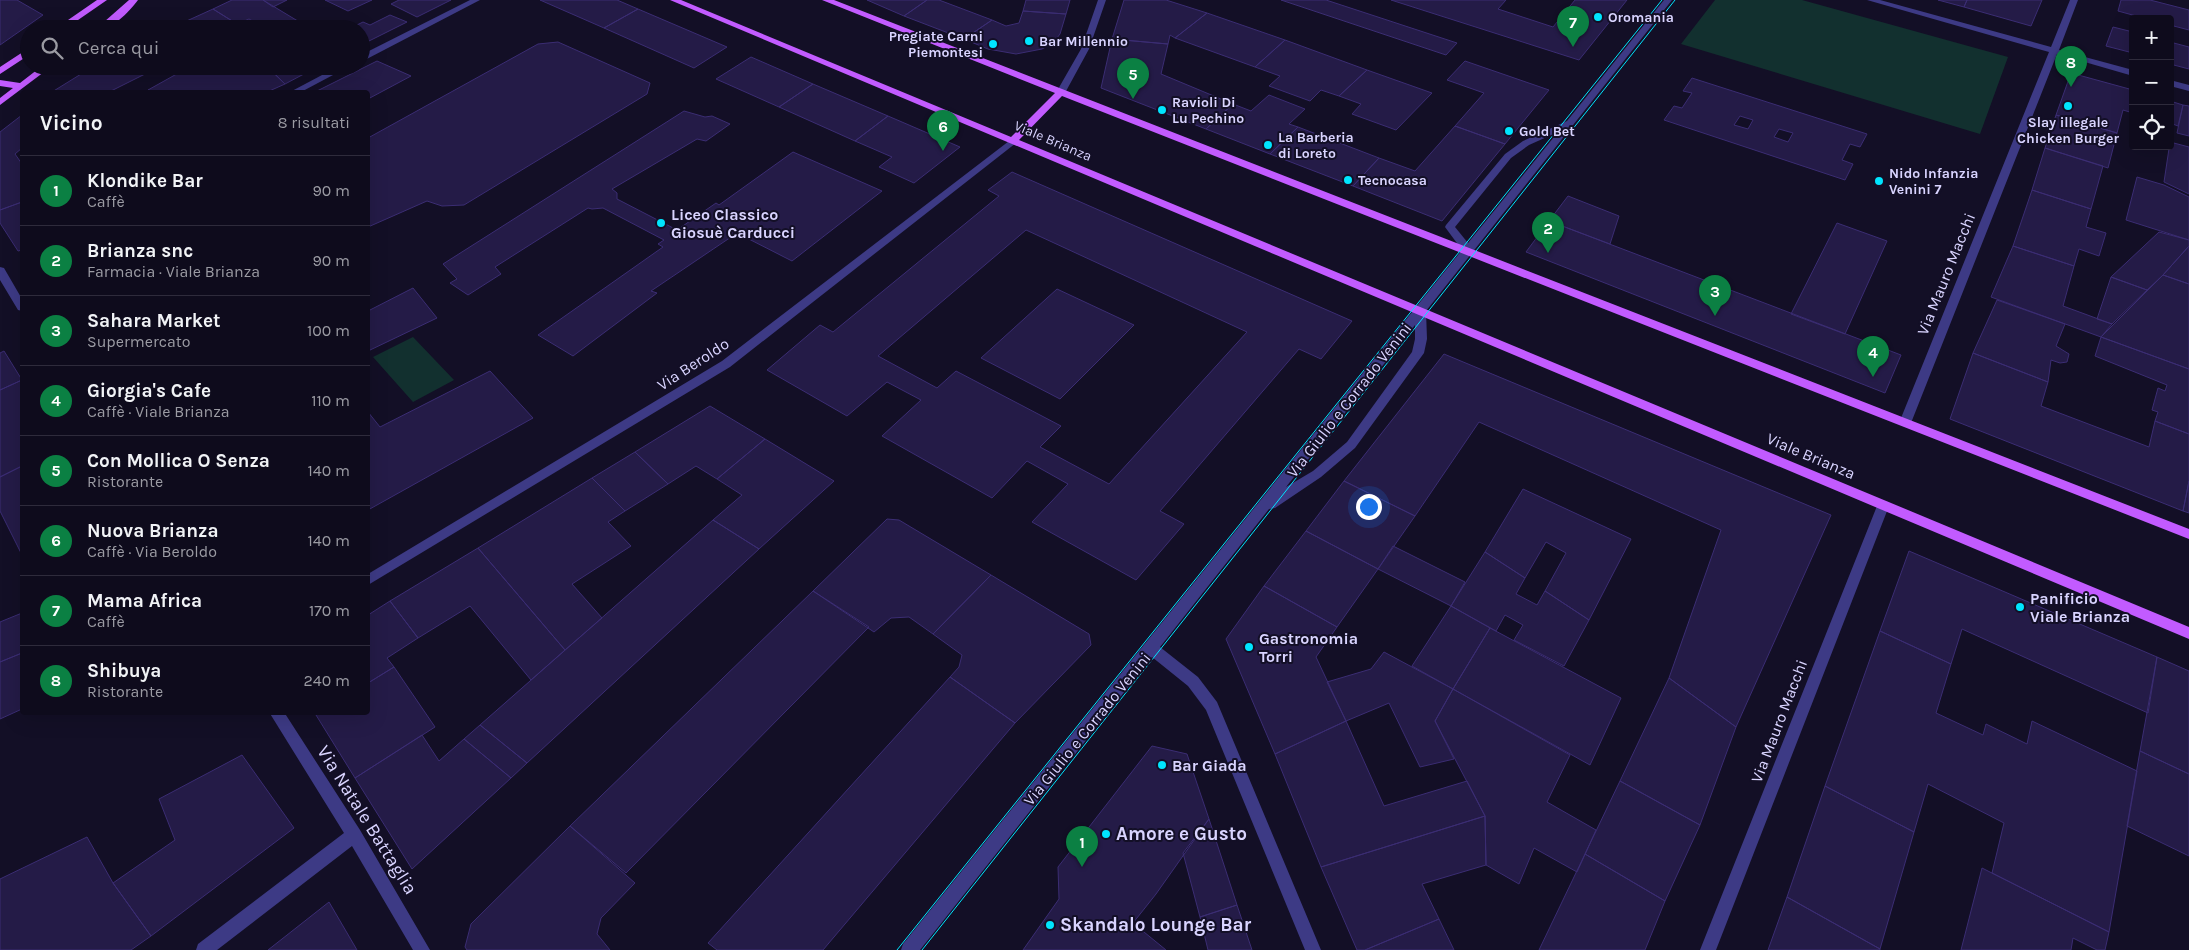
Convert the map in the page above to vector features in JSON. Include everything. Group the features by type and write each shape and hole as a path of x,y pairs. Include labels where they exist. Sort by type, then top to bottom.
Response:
{"main road":[{"path":"71,20 93,3 103,0"},
{"path":"112,20 134,0"},
{"name":"Viale Brianza","path":"674,0 2189,633"},
{"path":"826,0 2189,534"},
{"path":"0,71 20,57"},
{"path":"0,102 36,75"},
{"path":"0,83 22,86"},
{"path":"1012,142 1062,91"}],"street":[{"path":"370,53 476,0"},
{"path":"1062,91 1086,50 1102,0"},
{"path":"1420,311 1668,0"},
{"path":"1871,0 2129,71"},
{"name":"Via Mauro Macchi","path":"1905,422 2074,0"},
{"path":"299,90 328,75"},
{"path":"2174,84 2189,88"},
{"path":"1468,251 1450,227 1508,156 1526,143 1570,122"},
{"name":"Via Beroldo","path":"370,579 726,364 1012,142"},
{"path":"0,271 20,301"},
{"name":"Via Giulio e Corrado Venini","path":"1264,508 1317,474 1341,454 1359,435 1418,353 1421,339 1420,311"},
{"name":"Via Giulio e Corrado Venini","path":"909,950 1152,649 1420,311"},
{"name":"Via Mauro Macchi","path":"1708,950 1883,506"},
{"path":"1152,649 1194,681 1208,700 1313,950"},
{"name":"Via Natale Battaglia","path":"278,715 354,835 422,950"},
{"path":"204,950 354,835"}],"green space":[{"path":"1715,0 1802,0 2008,57 1980,134 1681,44"},
{"path":"413,337 454,380 413,402 373,357"}],"building":[{"path":"0,0 17,0 43,15 36,20 20,20 20,31 0,45"},
{"path":"232,0 263,0 296,20 231,20 213,9"},
{"path":"263,0 287,0 273,7"},
{"path":"325,0 372,0 348,11"},
{"path":"399,0 451,0 417,17 391,4"},
{"path":"540,0 617,0 638,9 604,28"},
{"path":"867,0 927,0 904,16"},
{"path":"927,0 939,0 992,20 964,39 904,16"},
{"path":"1026,0 1070,0 1066,14 1023,11"},
{"path":"1124,0 1166,0 1207,13 1175,38 1170,35 1168,44 1112,39"},
{"path":"1281,0 1326,0 1457,43 1446,55"},
{"path":"1391,0 1506,0 1498,9 1553,27 1575,0 1627,0 1579,60"},
{"path":"1938,0 1967,0 1964,7"},
{"path":"1967,0 2042,0 2031,26 1964,7"},
{"path":"2121,0 2150,0 2189,10 2189,30 2174,26 2174,15 2132,15 2118,11"},
{"path":"213,9 231,20 189,20"},
{"path":"638,9 727,47 694,68 604,28"},
{"path":"1023,11 1066,14 1060,34 1053,43 1042,49 1016,54 988,49 964,39 992,20 1006,26 1019,23"},
{"path":"1207,13 1285,40 1255,67 1175,38"},
{"path":"390,15 407,22 370,40 370,25"},
{"path":"2113,27 2129,31 2129,52 2106,46"},
{"path":"1112,39 1168,44 1161,74 1233,104 1206,129 1101,88"},
{"path":"1285,40 1367,70 1339,96 1321,90 1310,101 1269,86 1280,76 1255,67"},
{"path":"558,42 650,83 647,94 464,205 442,206 427,201 370,226 370,137 538,44"},
{"path":"2174,43 2189,47 2189,69 2174,65"},
{"path":"751,57 813,84 779,107 716,79"},
{"path":"377,61 411,76 370,98 370,90 319,90 349,75 370,75 370,64"},
{"path":"1465,61 1549,90 1505,144 1455,126 1484,93 1447,80"},
{"path":"1367,70 1432,93 1396,130 1352,114 1361,104 1339,96"},
{"path":"2071,73 2129,89 2129,112 2123,110 2117,133 2056,115"},
{"path":"79,75 143,75 113,90 55,90"},
{"path":"175,75 276,75 285,84 272,90 148,90"},
{"path":"275,75 302,75 285,84"},
{"path":"1692,78 1867,134 1860,147 1850,144 1842,160 1853,164 1845,180 1664,120 1674,106 1682,108 1692,93 1683,91","holes":["1740,116 1753,120 1748,129 1734,125","1779,129 1793,133 1788,142 1774,137"]},
{"path":"813,84 888,116 855,141 779,107"},
{"path":"1269,95 1305,109 1289,124 1298,127 1270,154 1206,129 1233,104 1251,111"},
{"path":"2174,102 2183,105 2178,126 2174,124"},
{"path":"2183,105 2189,106 2189,136 2177,133"},
{"path":"684,111 705,117 712,116 730,124 706,141 697,139 612,189 617,193 617,199 677,230 716,203 719,205 793,152 882,191 792,261 737,233 651,291 657,293 573,356 538,335 663,247 658,244 664,240 603,208 588,208 495,267 501,274 468,295 450,283 457,279 443,264"},
{"path":"2056,115 2117,133 2108,168 2045,148"},
{"path":"888,116 960,147 914,183 879,167 892,157 855,141"},
{"path":"20,117 20,150 15,154 20,161 20,203 0,210 0,132"},
{"path":"1455,126 1505,144 1442,221 1353,186 1379,158 1415,171"},
{"path":"1298,127 1379,158 1353,186 1270,154"},
{"path":"2174,143 2189,147 2189,194 2164,182 2169,150 2174,150"},
{"path":"2045,148 2103,166 2091,209 2032,190"},
{"path":"1012,172 1352,321 1321,359 1299,349 1160,511 1184,524 1136,580 1032,522 1068,484 1027,461 992,498 882,436 921,400 887,382 847,416 767,370 820,325 833,332 999,196 988,190","holes":["1026,230 1247,332 1109,484 1040,447 1061,426 956,371 937,388 878,356"]},
{"path":"2137,177 2164,185 2189,197 2189,240 2126,220"},
{"path":"2032,190 2091,209 2086,227 2106,233 2099,256 2079,249 2074,266 2013,246"},
{"path":"1568,196 1619,216 1610,244 1549,221"},
{"path":"20,203 20,250 18,251 0,223 0,210"},
{"path":"1549,221 1901,355 1885,393 1526,252"},
{"path":"1837,223 1887,241 1845,334 1791,314"},
{"path":"2159,232 2189,240 2189,246 2147,290 2111,277"},
{"path":"2013,246 2074,266 2063,306 2112,324 2101,337 1991,297"},
{"path":"2189,246 2189,284 2163,275"},
{"path":"2163,275 2189,284 2189,369 2101,337"},
{"path":"2111,277 2147,290 2112,324 2097,319"},
{"path":"413,288 437,318 370,350 370,310"},
{"path":"1057,289 1134,325 1060,399 981,358"},
{"path":"1997,300 2065,324 2056,346 2069,354 2067,362 2060,363 2051,360 2048,382 1973,353"},
{"path":"2101,337 2189,369 2189,434 2155,421 2158,412 2152,410 2158,388 2165,391 2167,385 2095,356"},
{"path":"4,351 20,377 20,381 0,390 0,353"},
{"path":"1973,353 2048,382 2041,406 2149,447 2155,421 2189,434 2189,481 2183,511 1950,419"},
{"path":"1444,354 1831,515 1736,727 1669,678 1721,530 1479,422 1415,516 1344,481"},
{"path":"490,371 533,418 370,509 370,414 380,427"},
{"path":"20,381 20,467 0,477 0,390"},
{"path":"710,406 765,439 717,479 696,466 668,484 635,452"},
{"path":"765,439 834,481 759,549 713,520 742,495 717,479"},
{"path":"635,452 668,484 625,511 592,478"},
{"path":"20,467 20,551 0,511 0,477"},
{"path":"592,478 625,511 608,522 631,546 572,584 602,618 565,650 478,548"},
{"path":"1344,481 1415,516 1378,569 1306,531"},
{"path":"2189,481 2189,513 2183,511"},
{"path":"1523,489 1631,539 1589,620 1545,591 1566,553 1546,542 1525,578 1485,552"},
{"path":"887,519 899,520 991,575 933,634 909,617 891,618 874,632 813,591"},
{"path":"713,520 759,549 527,763 480,725"},
{"path":"1306,531 1378,569 1337,627 1264,586"},
{"path":"1393,546 1465,582 1451,606 1378,569"},
{"path":"478,548 565,650 531,680 470,606 418,638 390,601"},
{"path":"1909,551 2157,657 2148,713 1962,629 1951,664 1880,631"},
{"path":"1485,552 1525,578 1516,594 1537,605 1545,591 1589,620 1564,666 1514,640 1523,625 1505,615 1496,631 1451,606"},
{"path":"991,575 1089,634 1091,645 1015,723 950,677 959,667 962,655 933,634"},
{"path":"1264,586 1337,627 1316,657 1346,721 1275,754 1226,639"},
{"path":"813,591 869,627 626,873 570,826"},
{"path":"390,601 418,638 387,658 394,667 370,682 370,614"},
{"path":"1451,606 1490,628 1453,689 1412,666"},
{"path":"20,614 20,654 0,662 0,622"},
{"path":"1490,628 1621,698 1590,765 1453,689"},
{"path":"1880,631 1951,664 1936,713 1983,735 1986,724 2027,744 2032,721 2137,771 2109,932 1992,873 2004,823 1928,784 1914,832 1825,786"},
{"path":"1384,652 1453,689 1435,721 1454,759 1420,767 1389,703 1346,721 1327,682 1371,669"},
{"path":"20,654 20,710 0,719 0,662"},
{"path":"2157,657 2189,671 2189,774 2140,751"},
{"path":"394,667 435,727 355,778 316,715 370,715 370,682"},
{"path":"950,677 1015,723 823,950 717,950 708,943"},
{"path":"1669,678 1736,727 1700,825 1620,781"},
{"path":"1453,689 1570,755 1547,802 1596,830 1577,872 1534,848 1519,884 1486,865 1485,816 1435,721"},
{"path":"1346,721 1384,806 1467,781 1485,816 1321,867 1275,754"},
{"path":"480,725 527,763 511,778 464,739"},
{"path":"422,735 439,761 464,739 511,778 412,869 355,778"},
{"path":"1152,746 1187,754 1209,819 1133,923 1166,950 1023,950 1059,899 1058,867"},
{"path":"2140,751 2189,774 2189,856 2127,826"},
{"path":"242,755 294,828 151,936 113,883 175,840 159,799"},
{"path":"1620,781 1700,825 1665,901 1585,854"},
{"path":"1825,786 1914,832 1880,949 1787,897"},
{"path":"1485,816 1486,865 1422,884 1439,919 1365,950 1357,950 1321,867"},
{"path":"1209,819 1237,905 1200,917 1183,853"},
{"path":"570,826 635,883 601,918 597,934 610,950 467,950 465,947 471,924"},
{"path":"87,837 113,883 151,936 131,950 0,950 0,879"},
{"path":"1585,854 1665,901 1645,950 1539,950"},
{"path":"1982,868 2109,932 2105,950 2097,950 2073,938 2071,950 1961,950"},
{"path":"1787,897 1880,949 1880,950 1768,950"},
{"path":"329,902 357,950 268,950"},
{"path":"1237,905 1252,950 1208,950 1200,917"},
{"path":"1439,919 1454,950 1365,950"}],"tram line":[{"path":"897,950 1662,0"},
{"path":"922,950 1675,0"}],"place":[{"name":"Oromania","path":"1598,17"},
{"name":"Bar Millennio","path":"1029,41"},
{"name":"Pregiate Carni Piemontesi","path":"993,44"},
{"name":"Mama Africa","path":"1573,47"},
{"name":"Shibuya","path":"2071,87"},
{"name":"Con Mollica O Senza","path":"1133,99"},
{"name":"Slay illegale Chicken Burger","path":"2068,106"},
{"name":"Ravioli Di Lu Pechino","path":"1162,110"},
{"name":"Gold Bet","path":"1509,131"},
{"name":"La Barberia di Loreto","path":"1268,145"},
{"name":"Nuova Brianza","path":"943,151"},
{"name":"Tecnocasa","path":"1348,180"},
{"name":"Nido Infanzia Venini 7","path":"1879,181"},
{"name":"Liceo Classico Giosuè Carducci","path":"661,223"},
{"name":"Brianza snc","path":"1548,253"},
{"name":"Sahara Market","path":"1715,316"},
{"name":"Giorgia's Cafe","path":"1873,377"},
{"name":"Panificio Viale Brianza","path":"2020,607"},
{"name":"Gastronomia Torri","path":"1249,647"},
{"name":"Bar Giada","path":"1162,765"},
{"name":"Amore e Gusto","path":"1106,834"},
{"name":"Klondike Bar","path":"1082,867"},
{"name":"Skandalo Lounge Bar","path":"1050,925"}]}
